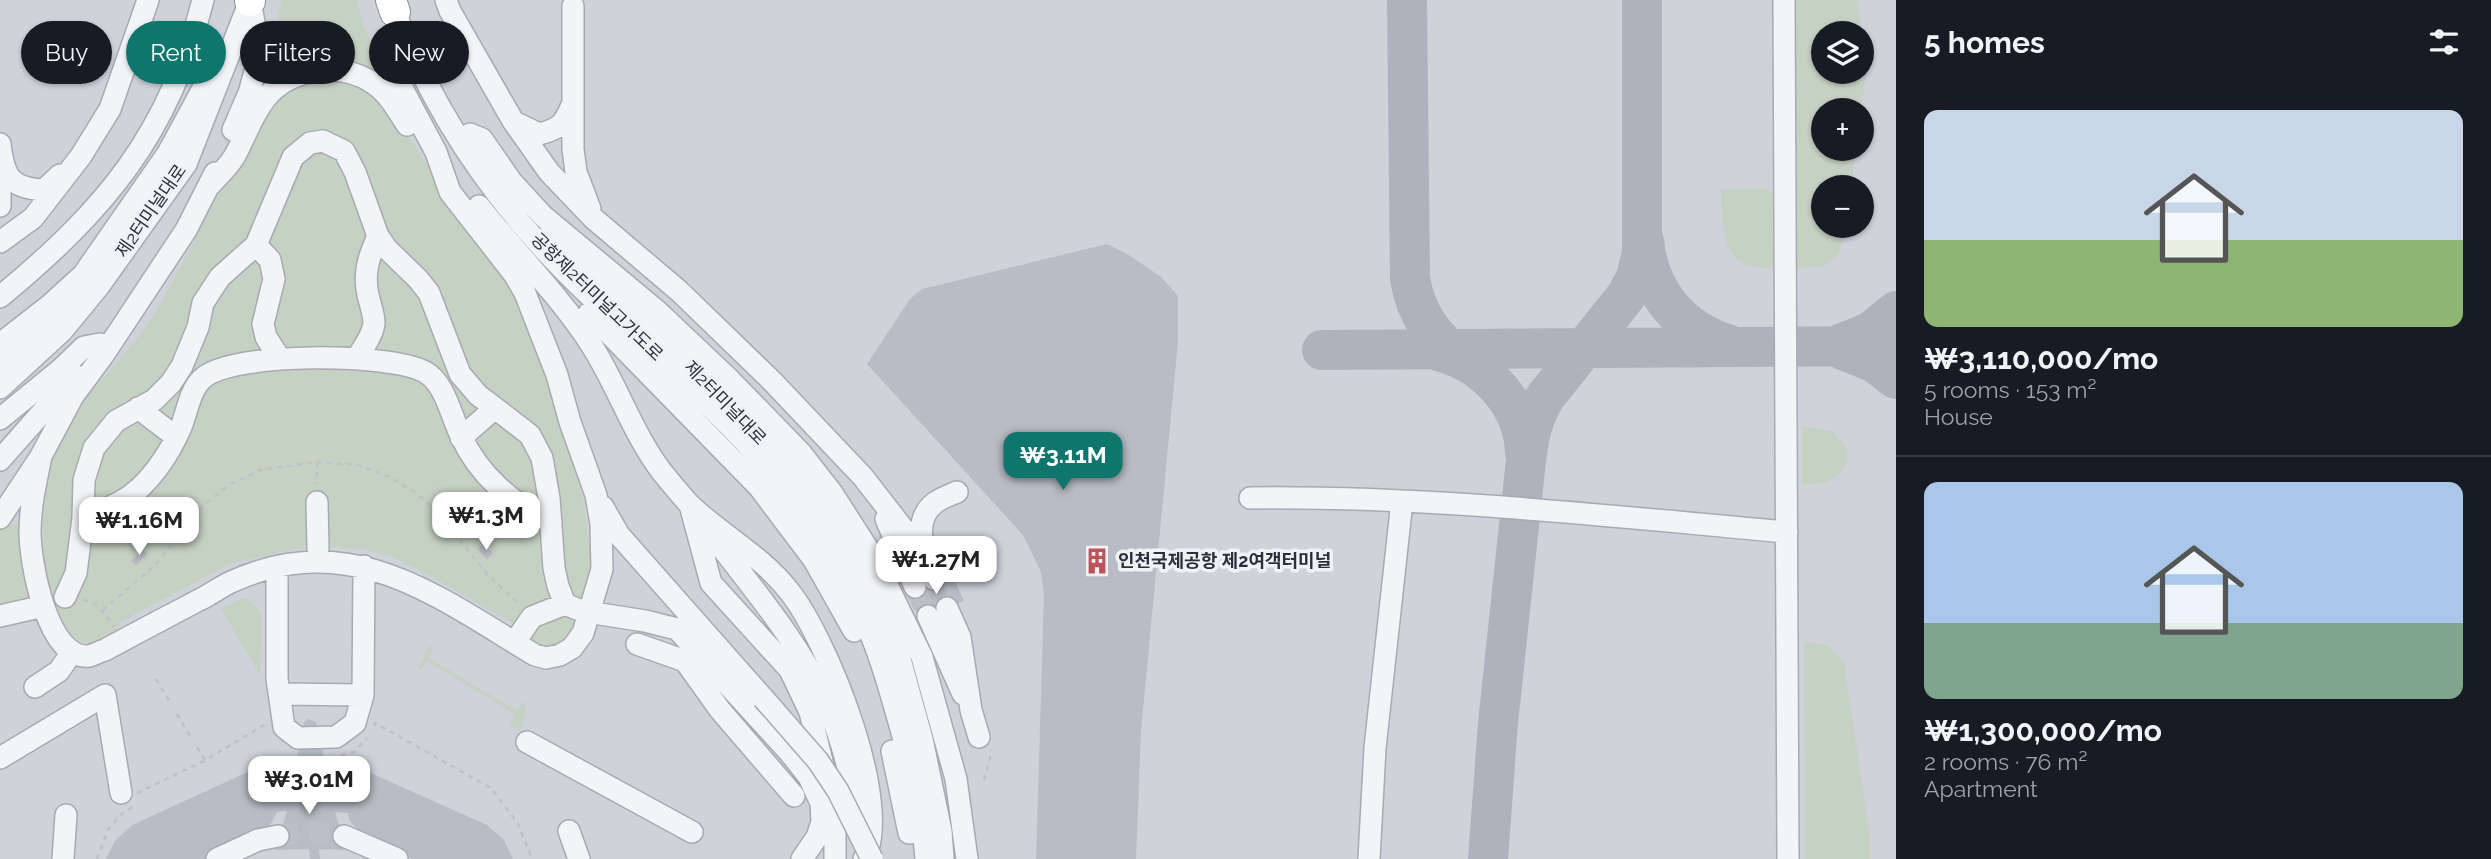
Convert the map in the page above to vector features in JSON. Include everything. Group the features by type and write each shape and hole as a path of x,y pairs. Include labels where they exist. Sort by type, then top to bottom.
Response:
{"street":[{"path":"0,242 33,218 81,156 110,109 148,0"},
{"path":"0,297 75,232 109,194 147,140 177,81 203,0"},
{"path":"446,0 513,121 549,172 593,218 735,344 863,477 926,558"},
{"path":"1784,0 1788,859"},
{"path":"0,518 41,456 73,397 186,230 209,186 249,93 260,54 250,1"},
{"path":"0,334 35,308 75,269 161,150 250,1"},
{"path":"0,366 92,279 176,157 250,1"},
{"name":"제2터미널대로","path":"0,344 83,275 168,153 250,1"},
{"name":"제2터미널대로","path":"0,388 62,331 99,286 186,164 250,1"},
{"name":"제2터미널대로","path":"393,6 411,54 439,105 457,117 491,167 528,213 742,417 798,481 856,564 898,652 922,739 941,831 943,859"},
{"path":"573,6 573,149 576,172 593,218"},
{"path":"209,186 233,158 266,97 285,82 307,72 331,69 352,73 373,83 390,99 408,127 436,152 572,316 594,349 660,470 690,505 800,653 823,696 843,750 857,803"},
{"path":"400,84 436,152 450,192 514,274 525,293 557,375 569,422 596,495 619,535 818,761 838,791 872,859"},
{"name":"제2터미널대로","path":"413,84 451,150 522,244 759,487 814,560 849,620 872,676 898,770 912,859"},
{"path":"513,121 539,134 552,131 565,122 575,99"},
{"name":"공항제2터미널고가도로","path":"439,105 498,197 541,246 715,411 774,475 827,551 862,614 880,659 916,784 926,859"},
{"name":"공항제2터미널고가도로","path":"470,134 482,139 511,181 544,216 656,310 730,380 800,452 832,493 874,560 922,657 956,779 967,859"},
{"path":"65,597 76,573 83,518 84,480 94,448 116,421 154,400 171,383 184,362 198,327 203,303 220,277 256,245 293,157 310,143 323,141 344,151 355,172 378,236 429,293 454,363 478,395 530,435 542,458 546,476 558,586 583,610"},
{"path":"0,144 2,164 8,178 24,189 44,190 81,156"},
{"path":"0,190 0,206"},
{"path":"357,358 372,331 374,321 366,286 366,272 367,261 378,236"},
{"path":"256,245 270,260 274,279 263,324 266,337 280,359"},
{"path":"0,460 137,301"},
{"path":"0,419 84,347 100,344"},
{"path":"83,518 124,501 153,472 176,437 192,394 205,376 254,362 297,357 357,358 414,367 427,372 436,380 461,438 473,458 507,495 551,522"},
{"path":"184,362 205,376"},
{"path":"436,380 454,363"},
{"path":"138,408 176,437"},
{"path":"461,438 495,408"},
{"path":"41,456 32,502 32,559 44,606 56,636 72,652 88,656 230,583 277,567 327,561 364,566 390,574 425,589 535,655 546,658 561,655 572,648 583,633 599,581 603,547 596,495"},
{"path":"863,477 925,583 926,558 920,533 926,513 934,502 957,492"},
{"path":"1250,498 1339,497 1445,502 1787,532"},
{"path":"1369,859 1375,748 1402,501"},
{"path":"317,502 318,549"},
{"path":"690,505 711,583 790,670 810,712 835,816 835,859"},
{"path":"690,505 766,565 791,592 820,641 837,679 856,734 872,807 871,830 864,859"},
{"path":"277,567 276,679 284,727 298,738 336,737 355,723 363,695 364,566"},
{"path":"0,616 35,608"},
{"path":"521,633 532,617 583,610 677,629 790,753 808,777 821,803 822,822 817,837 802,859"},
{"path":"937,612 979,737"},
{"path":"637,644 685,661 720,710 794,796"},
{"path":"35,687 60,671 72,652"},
{"path":"279,694 363,695"},
{"path":"0,758 105,695 121,793"},
{"path":"527,742 692,832"},
{"path":"63,859 66,815"},
{"path":"569,831 579,859"},
{"path":"216,859 258,840 278,836"},
{"path":"344,836 397,859"}],"path":[{"path":"317,462 317,502"},
{"path":"65,597 89,601 103,610 116,629"},
{"path":"156,679 170,702"},
{"path":"177,714 190,736"},
{"path":"339,756 354,751 367,738 377,716"},
{"path":"97,859 108,830 120,815 133,809 132,795 205,760 265,723 269,730"},
{"path":"375,723 491,788 518,824 532,859"},
{"path":"197,747 205,760"}],"shaded area":[{"path":"0,0 1896,0 1896,859 0,859"}],"green space":[{"path":"282,0 357,0 369,37 369,69 355,65 355,21 277,21"},
{"path":"1795,0 1857,0 1860,21 1811,21 1811,84 1865,84 1863,98 1811,98 1811,161 1854,161 1853,175 1811,175 1811,238 1844,238 1832,260 1818,267 1796,267"},
{"path":"355,83 388,105 472,233 514,285 533,328 571,453 584,506 591,556 588,592 573,633 562,646 543,648 526,640 514,624 390,556 361,549 330,547 297,549 232,563 122,621 112,637 93,644 72,638 62,619 49,582 43,545 44,506 53,454 73,415 152,317 243,149 279,96 298,84"},
{"path":"1721,189 1768,189 1775,196 1774,269 1749,265 1735,257 1726,240"},
{"path":"1802,426 1832,431 1845,446 1848,459 1840,473 1830,481 1802,485"},
{"path":"5,523 19,524 23,565 31,602 0,612 0,528"},
{"path":"241,599 247,599 261,612 260,675 221,609"},
{"path":"1804,642 1828,645 1844,662 1870,839 1870,859 1805,859"},
{"path":"429,646 434,647 429,658 517,711 522,702 526,704 523,727 519,729 510,725 515,714 427,661 421,671 418,670"}],"building":[{"name":"인천국제공항 제2여객터미널","path":"1107,244 1161,277 1178,296 1178,342 1141,731 1136,859 1036,859 1044,596 1041,572 1023,535 867,364 910,299 922,289"},
{"path":"484,544 493,554 487,559 478,549"},
{"path":"142,549 147,554 136,565 131,561"},
{"path":"951,572 964,601 920,619 907,590"},
{"path":"308,719 316,722 331,791 341,793 336,769 346,762 487,825 504,840 513,859 413,859 363,836 350,821 348,813 335,812 346,850 319,849 320,859 310,859 309,849 276,850 287,811 277,812 262,833 206,859 106,859 115,841 132,825 274,760 281,760 286,764 288,770 283,791 291,790 304,722"}],"taxiway":[{"path":"1407,0 1410,279 1421,315 1435,335 1463,359"},
{"path":"1488,859 1498,723 1530,434 1546,396 1626,296 1636,277 1642,253 1642,0"},
{"path":"1644,241 1653,277 1670,306 1696,330 1730,345"},
{"path":"1840,344 1870,332 1896,311"},
{"path":"1322,350 1896,346"},
{"path":"1843,350 1875,363 1896,379"},
{"path":"1441,352 1473,366 1500,389 1518,419 1525,453"}],"tunnel":[{"path":"934,579 947,608"},
{"path":"915,587 928,616"},
{"path":"278,836 311,832 344,836"}],"place":[{"name":"인천국제공항 제2여객터미널","path":"1097,561"}]}
